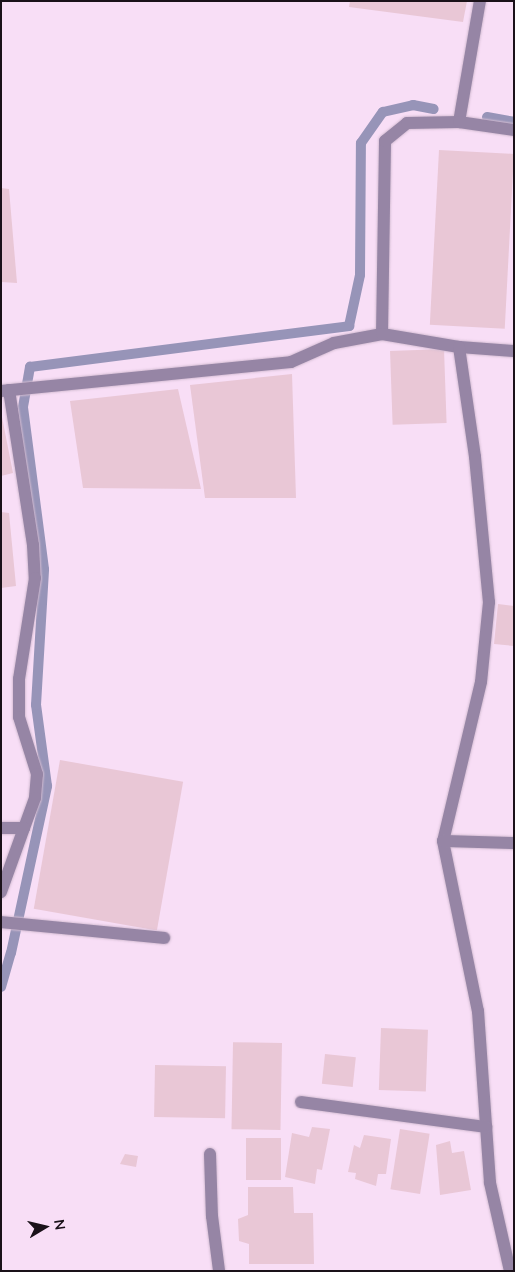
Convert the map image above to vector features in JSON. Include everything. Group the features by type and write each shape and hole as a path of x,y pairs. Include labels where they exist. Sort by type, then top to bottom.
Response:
{"street":[{"path":"459,122 480,1"},
{"path":"382,334 384,140 407,123 459,122 514,130"},
{"path":"1,892 35,798 36,774 19,717 19,679 35,578 33,545 8,391 290,362 334,343 382,334 458,347 514,351"},
{"path":"458,347 475,456 489,602 481,682 443,841 478,1011 490,1183 510,1271"},
{"path":"1,828 24,828"},
{"path":"443,841 514,843"},
{"path":"1,922 164,938"},
{"path":"301,1102 486,1127"},
{"path":"210,1154 212,1216 219,1271"}],"building":[{"path":"350,1 467,1 463,22 349,7"},
{"path":"439,150 514,154 505,329 430,325"},
{"path":"1,188 9,189 17,283 1,282"},
{"path":"444,349 447,423 393,425 390,351"},
{"path":"292,374 296,498 205,498 190,385"},
{"path":"178,389 201,489 83,488 70,401"},
{"path":"1,412 13,473 1,476"},
{"path":"1,512 9,513 16,586 1,588"},
{"path":"498,604 514,606 514,646 494,644"},
{"path":"60,760 183,782 157,930 34,909"},
{"path":"381,1028 428,1030 426,1092 379,1090"},
{"path":"233,1042 282,1043 280,1130 231,1129"},
{"path":"325,1054 356,1057 353,1087 322,1084"},
{"path":"155,1065 226,1066 225,1118 154,1117"},
{"path":"312,1127 330,1129 322,1170 317,1169 315,1184 285,1177 292,1133 309,1137"},
{"path":"400,1129 430,1134 420,1194 390,1189"},
{"path":"364,1135 391,1139 386,1174 378,1174 376,1186 355,1179 356,1173 348,1172 354,1145 360,1148"},
{"path":"246,1138 281,1138 281,1180 246,1180"},
{"path":"450,1141 452,1153 464,1151 471,1190 440,1195 436,1145"},
{"path":"125,1154 138,1156 136,1167 120,1164"},
{"path":"248,1187 293,1187 294,1213 313,1213 314,1264 249,1264 249,1244 239,1241 238,1219 248,1215"}],"waterway":[{"path":"1,987 11,953 47,786 36,705 44,569 23,407 30,367 349,326 360,275 361,143 383,112 413,105 434,109"},
{"path":"487,117 514,122"}]}
